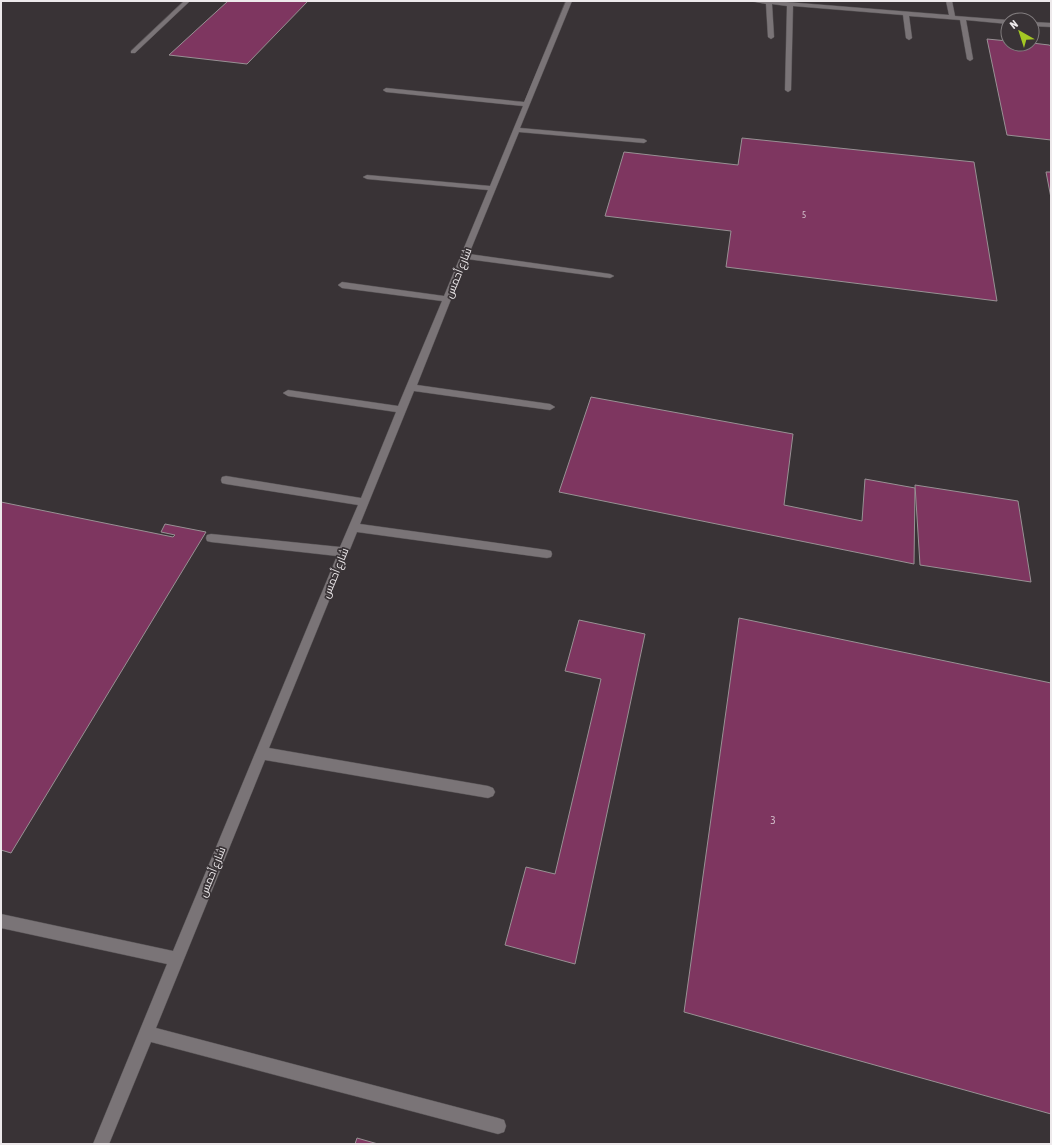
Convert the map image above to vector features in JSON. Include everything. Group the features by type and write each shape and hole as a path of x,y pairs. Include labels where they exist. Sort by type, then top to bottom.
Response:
{"lane":[{"path":"133,52 187,1"},
{"name":"شارع أحمس","path":"101,1144 569,1"},
{"path":"753,1 1000,21"},
{"path":"949,1 952,17"},
{"path":"769,2 771,37"},
{"path":"788,90 790,4"},
{"path":"906,13 909,38"},
{"path":"963,18 970,59"},
{"path":"1040,24 1051,25"},
{"path":"386,90 527,104"},
{"path":"516,130 644,140"},
{"path":"367,177 492,188"},
{"path":"464,256 610,276"},
{"path":"342,285 447,299"},
{"path":"411,387 550,407"},
{"path":"288,393 402,410"},
{"path":"226,480 364,502"},
{"path":"354,527 547,554"},
{"path":"211,538 344,552"},
{"path":"261,753 488,792"},
{"path":"1,921 177,959"},
{"path":"147,1033 498,1126"}],"building":[{"path":"228,1 308,1 247,64 169,55"},
{"path":"987,39 1000,40 1000,52 1040,52 1040,44 1049,45 1051,46 1051,140 1007,135"},
{"path":"742,138 974,162 997,301 726,267 731,231 605,216 624,152 738,165"},
{"path":"1046,172 1051,172 1051,198"},
{"path":"591,397 793,434 784,505 862,521 865,479 915,488 914,564 559,492"},
{"path":"915,485 1018,501 1031,582 920,565"},
{"path":"1,502 173,537 175,535 161,532 165,524 206,532 11,853 1,850"},
{"path":"739,618 1051,683 1051,1114 684,1012"},
{"path":"579,620 645,634 575,964 505,945 526,867 555,874 601,679 565,671"},
{"path":"357,1138 378,1144 355,1144"}]}
